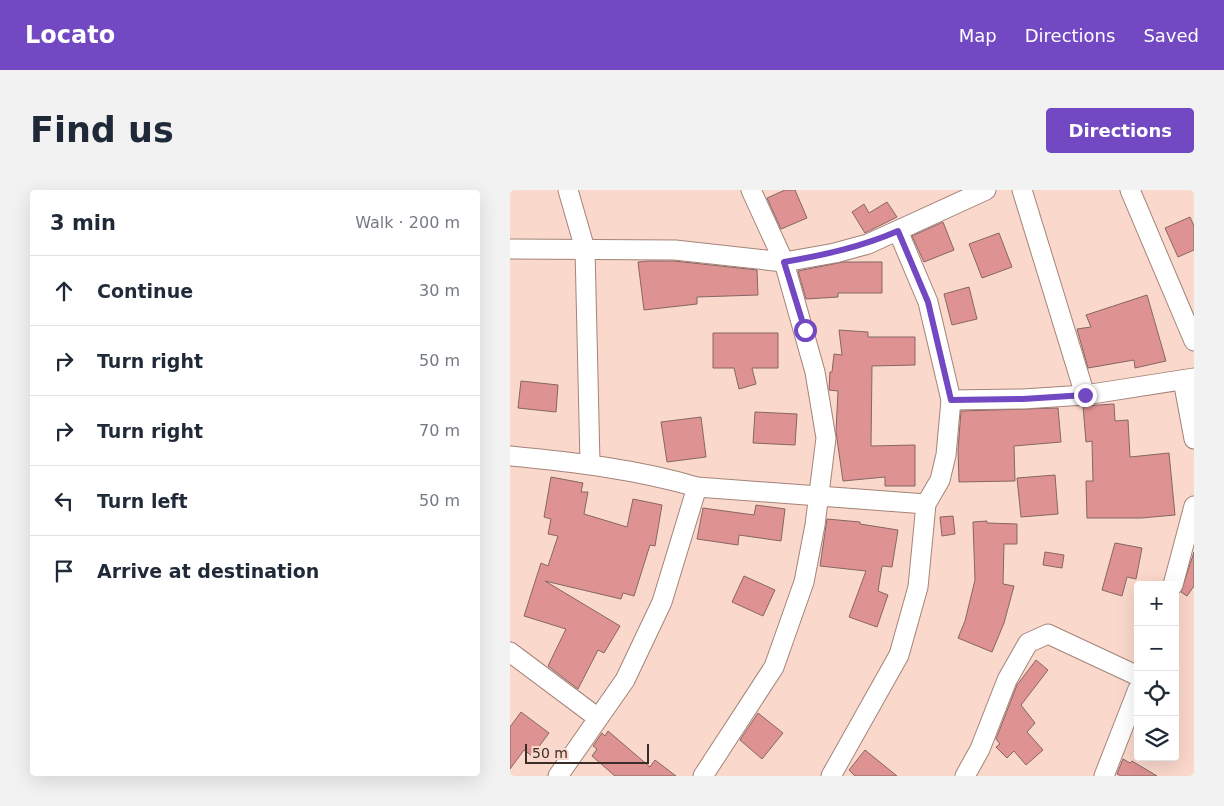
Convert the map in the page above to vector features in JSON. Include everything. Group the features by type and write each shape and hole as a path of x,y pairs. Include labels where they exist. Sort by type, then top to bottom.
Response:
{"street":[{"path":"568,190 585,249 590,464"},
{"path":"703,776 774,667 804,582 826,438 815,372 784,262 751,190"},
{"path":"510,249 675,250 784,262 835,253 868,244 986,190"},
{"path":"1022,190 1085,395"},
{"path":"1130,190 1194,341"},
{"path":"831,776 899,656 918,587 926,504 940,480 946,455 951,400 928,302 898,231"},
{"path":"951,400 1023,399 1085,395 1189,379 1194,439"},
{"path":"510,456 590,464 663,478 697,487 926,504"},
{"path":"558,776 625,680 662,602 697,487"},
{"path":"1174,581 1194,506"},
{"path":"965,776 980,749 1007,680 1028,643 1035,638 1048,634 1134,674"},
{"path":"510,652 598,718"},
{"path":"1104,776 1134,699"}],"building":[{"path":"785,190 795,190 807,218 781,229 767,198"},
{"path":"887,202 897,217 865,233 852,212 864,204 869,213"},
{"path":"1190,217 1194,226 1194,250 1178,257 1165,228"},
{"path":"943,222 954,250 924,262 912,236"},
{"path":"999,233 1012,267 982,278 969,244"},
{"path":"674,261 757,270 758,295 697,297 697,304 644,310 638,262"},
{"path":"843,262 882,262 882,293 838,293 838,297 806,299 798,271"},
{"path":"969,287 977,319 952,325 944,294"},
{"path":"1147,295 1166,361 1135,368 1134,360 1088,368 1077,329 1091,327 1086,315"},
{"path":"839,330 868,332 868,337 915,337 915,365 872,366 871,446 915,445 915,486 885,486 885,477 843,481 836,432 838,391 829,390 834,354 842,355"},
{"path":"713,333 778,333 778,368 752,368 756,384 739,389 734,368 713,368"},
{"path":"521,381 558,385 556,412 518,408"},
{"path":"1114,404 1115,421 1128,420 1130,457 1169,453 1175,515 1141,518 1087,518 1086,481 1093,481 1092,441 1086,442 1083,406"},
{"path":"1058,408 1061,442 1014,446 1015,481 959,482 958,450 961,411"},
{"path":"755,412 797,414 795,445 753,443"},
{"path":"701,417 706,457 667,462 661,422"},
{"path":"1055,475 1058,514 1021,517 1017,478"},
{"path":"551,477 583,483 581,492 588,492 584,514 627,527 633,499 662,505 655,546 650,545 634,596 623,593 621,599 545,581 620,626 604,653 598,650 578,689 548,666 566,629 524,616 541,563 548,566 558,536 548,534 551,519 544,517"},
{"path":"756,505 785,509 781,541 739,535 738,545 697,539 703,508 754,515"},
{"path":"953,516 955,534 942,536 940,517"},
{"path":"827,519 860,522 860,524 898,530 892,567 882,566 878,591 888,595 877,627 849,617 866,571 820,566"},
{"path":"987,521 987,523 1017,524 1017,544 1004,544 1003,584 1014,586 1004,623 992,652 958,638 965,621 975,580 973,522"},
{"path":"1115,543 1142,548 1136,579 1127,577 1122,596 1102,590"},
{"path":"1045,552 1064,555 1062,568 1043,565"},
{"path":"1194,552 1194,586 1187,596 1181,592"},
{"path":"744,576 775,590 763,616 732,602"},
{"path":"1036,660 1048,670 1021,705 1035,723 1027,732 1043,750 1026,765 1014,751 1007,758 996,747 1000,744 996,739 1017,685"},
{"path":"521,712 549,733 532,756 524,750 510,769 510,727"},
{"path":"758,713 783,733 762,759 740,740"},
{"path":"608,731 650,767 655,760 676,776 615,776 592,756 597,749 593,746 602,733 605,736"},
{"path":"865,750 897,776 855,776 849,770"},
{"path":"1123,759 1130,763 1132,761 1157,776 1121,776 1117,774"}],"route":[{"path":"805,330 784,262 835,253 868,244 898,231 928,302 951,400 1023,399 1085,395"}]}
